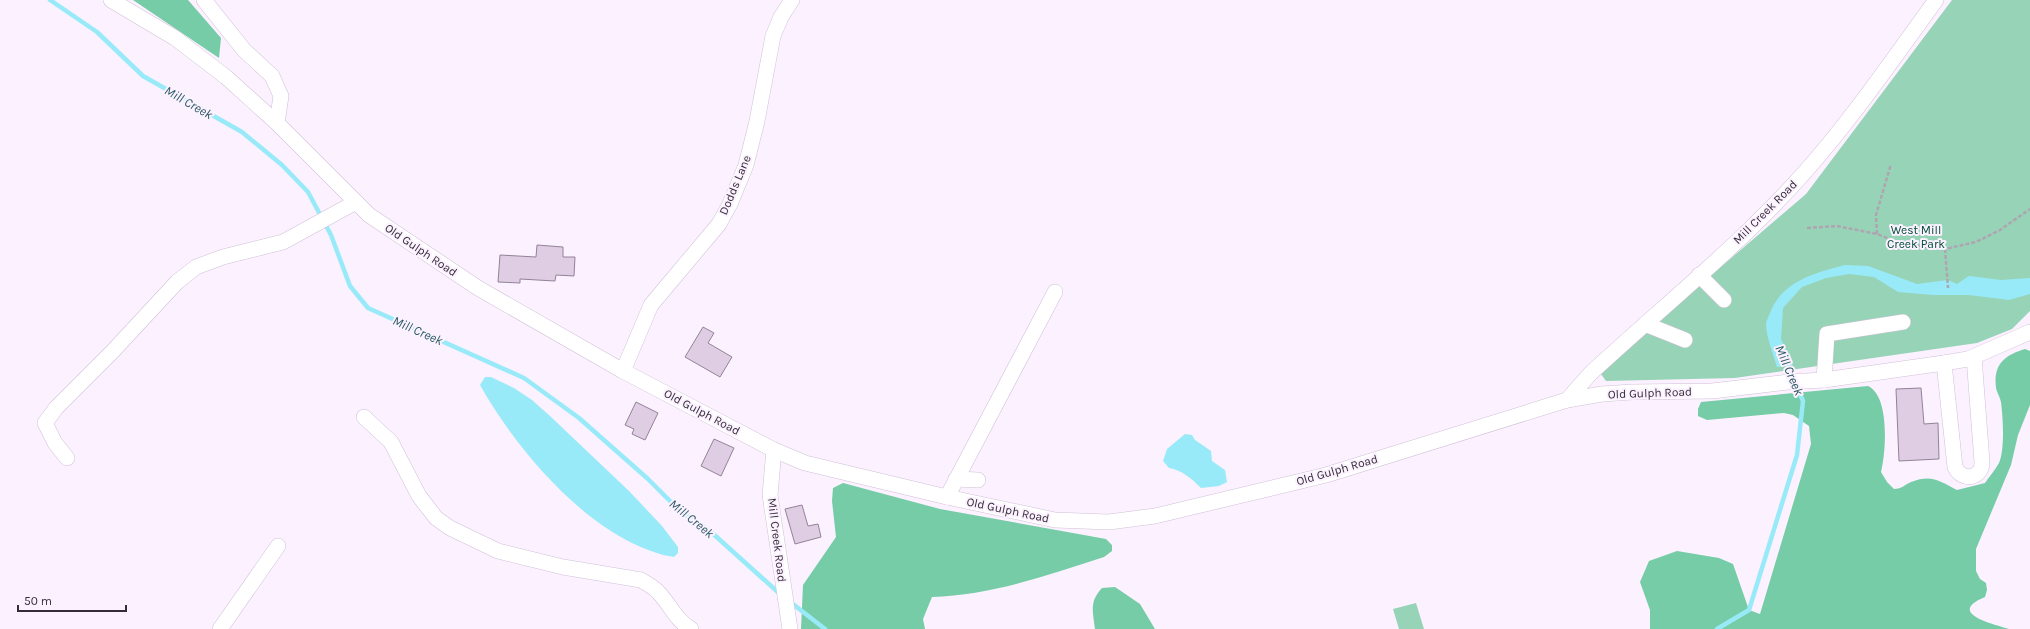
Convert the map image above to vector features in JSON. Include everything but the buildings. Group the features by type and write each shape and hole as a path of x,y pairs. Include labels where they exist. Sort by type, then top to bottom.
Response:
{"street":[{"name":"Old Gulph Road","path":"111,0 175,38 226,77 277,123 369,215 478,288 623,371 774,450 805,462 947,497 1055,520 1109,522 1155,516 1326,475 1568,400 1602,394 1712,391 1788,382 1824,380 1944,363 1974,357 2030,332"},
{"path":"204,0 244,50 272,76 282,96 277,123"},
{"name":"Dodds Lane","path":"623,371 651,305 719,224 730,204 746,165 756,128 773,36 781,16 792,0"},
{"name":"Mill Creek Road","path":"1568,400 1590,374 1760,219 1808,168 1845,125 1936,0"},
{"path":"67,458 55,443 45,423 56,408 113,351 177,282 196,267 223,257 283,242 356,202"},
{"path":"1699,275 1724,300"},
{"path":"947,497 1055,292"},
{"path":"1824,380 1827,334 1904,322"},
{"path":"1645,324 1684,340"},
{"path":"1944,363 1955,467 1960,475 1964,477 1974,476 1980,471 1982,462 1974,357"},
{"path":"364,417 391,442 420,496 436,518 450,528 506,553 563,567 641,580 660,593 680,623 691,629"},
{"name":"Mill Creek Road","path":"774,450 770,495 789,622"},
{"path":"956,479 978,480"},
{"path":"220,629 278,546"}],"path":[{"path":"1877,234 1876,215 1891,164"},
{"path":"1807,228 1837,226 1877,234 1902,244 1945,249 1976,242 2000,230 2028,213 2030,209"},
{"path":"1945,249 1948,288"}],"green space":[{"path":"133,0 188,0 221,38 219,58"},
{"name":"West Mill Creek Park","path":"1952,0 2030,0 2030,311 2012,329 1977,343 1735,378 1606,381 1601,374 1604,367 1806,194"},
{"path":"2025,349 2030,351 2030,405 2018,435 2011,465 1976,549 1976,571 1980,579 1986,583 1987,590 1985,597 1974,603 1970,608 1971,613 1976,617 2009,629 1650,629 1650,610 1640,582 1649,561 1677,551 1719,558 1733,564 1749,610 1760,614 1811,444 1809,426 1793,415 1784,413 1707,420 1698,416 1698,409 1701,402 1868,386 1875,392 1880,401 1883,412 1885,439 1881,472 1887,482 1894,489 1897,489 1911,482 1930,479 1940,481 1957,490 1985,483 1999,463 2003,442 2003,425 2001,402 1996,388 1996,373 2006,358"},
{"path":"843,483 940,509 1106,539 1112,545 1112,551 1104,557 1020,583 976,592 932,597 923,619 925,629 801,629 803,585 836,537 832,501 833,488"},
{"path":"1115,587 1140,604 1155,629 1095,629 1093,607 1095,598 1102,588"},
{"path":"1416,603 1424,629 1399,629 1393,609"}],"water":[{"path":"1845,265 1868,266 1917,284 1948,280 1957,284 1969,276 2001,280 2030,278 2030,294 2009,300 1969,295 1934,295 1898,292 1874,277 1849,274 1826,278 1802,287 1783,308 1781,339 1793,365 1777,367 1766,325 1775,302 1791,286 1801,280 1822,271"},
{"path":"485,377 491,377 514,388 532,400 550,416 629,491 662,526 678,547 678,553 674,557 664,555 632,543 609,530 587,514 566,495 546,475 509,430 480,385"},
{"path":"1185,434 1192,435 1195,440 1211,451 1212,461 1225,470 1227,482 1219,486 1201,488 1182,473 1169,468 1163,461 1167,449"}],"waterway":[{"name":"Mill Creek","path":"50,0 97,32 143,76 242,132 282,165 308,192 331,235 350,286 368,308 524,378 579,418 648,479 680,511 710,531 780,594"},
{"name":"Mill Creek","path":"1717,629 1749,610 1797,455 1803,401 1786,362"},
{"name":"Mill Creek","path":"789,601 825,629"}]}
